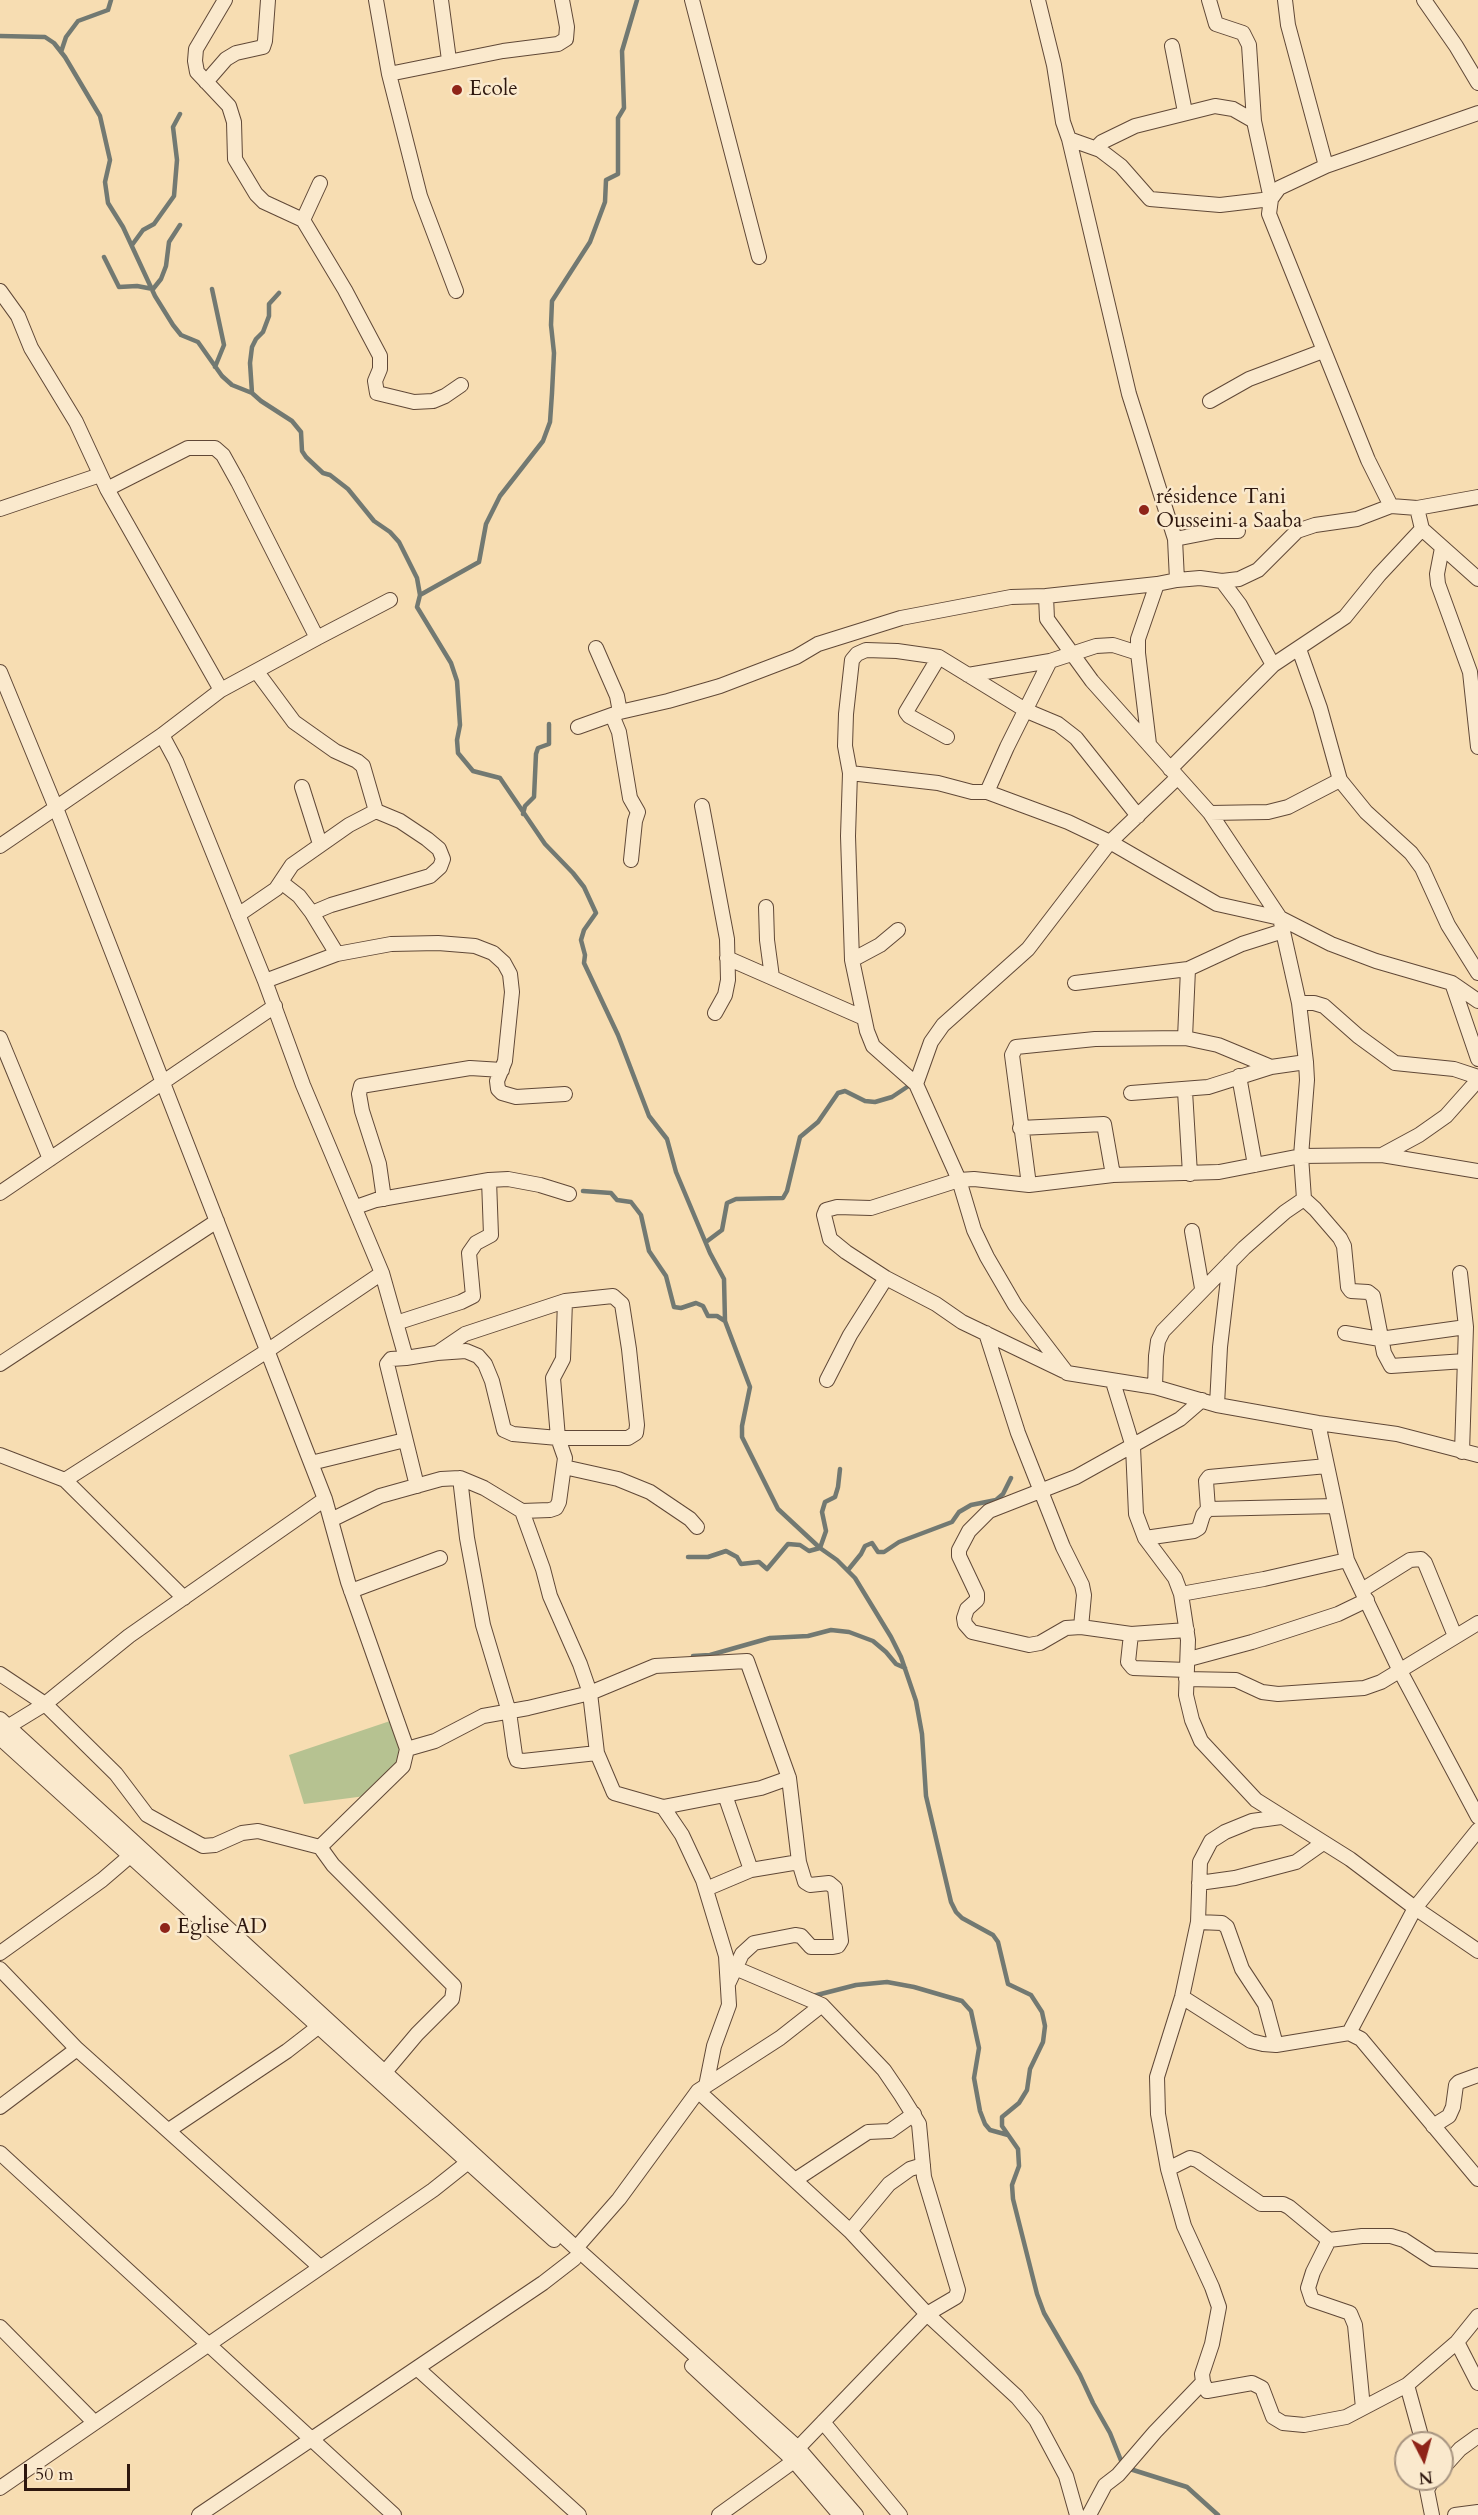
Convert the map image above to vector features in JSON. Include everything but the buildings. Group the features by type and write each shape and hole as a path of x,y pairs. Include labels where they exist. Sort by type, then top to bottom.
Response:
{"street":[{"path":"225,0 196,49 195,61 197,72 229,106 234,122 235,159 256,194 264,202 303,220 380,356 380,369 375,381 378,393 414,402 433,401 446,396 461,385"},
{"path":"206,82 226,59 236,53 262,47 265,41 268,0"},
{"path":"375,0 389,74 420,196 456,291"},
{"path":"441,0 449,60"},
{"path":"389,74 449,60 558,45 566,39 567,27 562,0"},
{"path":"692,0 759,257"},
{"path":"1038,0 1054,65 1063,122 1069,139 1129,394 1175,539 1177,580"},
{"path":"1209,0 1216,24 1243,33 1250,45 1254,121 1271,199 1269,214 1368,460 1391,506"},
{"path":"1285,0 1288,25 1326,166"},
{"path":"1424,0 1478,83"},
{"path":"1172,46 1185,112"},
{"path":"1100,150 1099,145 1102,142 1135,126 1215,106 1233,109 1254,121"},
{"path":"1069,139 1100,150 1120,166 1150,199 1220,205 1271,199 1279,188 1326,166 1478,113"},
{"path":"303,220 320,183"},
{"path":"0,291 18,316 31,348 76,422 107,489 221,690"},
{"path":"1210,401 1249,379 1323,351"},
{"path":"107,489 188,448 214,448 223,454 316,638"},
{"path":"0,509 100,475"},
{"path":"578,728 616,713 696,694 796,657 818,644 902,618 1011,597 1046,596 1200,578 1222,581 1239,579 1258,570 1297,531 1314,525 1357,519 1391,506 1417,508 1478,497"},
{"path":"1417,508 1422,529 1478,579"},
{"path":"916,1084 937,1032 1028,949 1110,842 1138,816 1273,665 1345,616 1422,529"},
{"path":"1175,539 1216,531 1238,531"},
{"path":"1442,548 1437,574 1438,584 1474,677 1478,747"},
{"path":"1222,581 1240,605 1273,665"},
{"path":"1149,744 1138,653 1140,631 1157,584"},
{"path":"1046,596 1047,619 1072,654 1092,681 1210,813 1281,924 1299,1003 1306,1062 1301,1156 1304,1199 1316,1209 1340,1238 1344,1246 1348,1287 1352,1291 1368,1292 1372,1296 1380,1339 1391,1366 1465,1361"},
{"path":"0,846 162,735 221,690 390,600"},
{"path":"968,675 1050,661 1096,646 1113,645 1138,653"},
{"path":"596,648 617,696 616,713 630,798 638,812 631,860"},
{"path":"1299,649 1320,708 1340,780 1366,812 1412,853 1422,868 1448,925 1478,973"},
{"path":"1067,1373 1015,1305 987,1257 974,1230 959,1180 916,1084 873,1046 864,1018 852,960 850,773 845,746 852,660 857,654 866,650 897,651 939,657 1027,711 1058,724 1076,738 1138,816"},
{"path":"939,657 906,712 909,716 947,737"},
{"path":"987,792 1050,661"},
{"path":"0,672 56,808 325,1500 351,1591 406,1749 403,1766 398,1773 349,1816 320,1847"},
{"path":"257,672 294,722 326,745 363,766 376,811"},
{"path":"162,735 176,761 266,981 318,1121 382,1273 406,1358"},
{"path":"850,773 939,783 972,792 987,792 1068,822 1110,842 1217,904 1281,924 1376,961 1452,983 1478,1001"},
{"path":"1210,813 1268,812 1288,807 1340,780"},
{"path":"302,787 320,844"},
{"path":"702,806 727,939 728,980 725,995 715,1013"},
{"path":"238,915 268,897 292,865 349,825 376,811"},
{"path":"312,913 341,902 430,876 440,867 443,859 439,849 400,821 376,811"},
{"path":"281,882 299,896 337,954"},
{"path":"766,907 767,940 772,977"},
{"path":"1075,983 1188,969 1281,924"},
{"path":"852,960 880,945 898,930"},
{"path":"266,981 337,954 390,944 438,943 475,946 493,953 504,963 510,974 512,992 505,1060 497,1086 502,1093 516,1096 565,1094"},
{"path":"727,958 864,1018"},
{"path":"1185,1038 1188,969"},
{"path":"1452,983 1478,1059"},
{"path":"1299,1003 1324,1006 1358,1036 1395,1063 1454,1069 1478,1078 1446,1116 1419,1135 1382,1155"},
{"path":"0,1193 275,1006"},
{"path":"0,1038 51,1159"},
{"path":"1029,1185 1020,1128 1013,1048 1095,1039 1185,1038 1218,1046 1271,1067"},
{"path":"1131,1093 1208,1088 1271,1067 1306,1062"},
{"path":"384,1199 379,1164 362,1111 359,1094 361,1086 470,1068 502,1070"},
{"path":"1239,1076 1255,1166"},
{"path":"1185,1090 1190,1174"},
{"path":"1020,1128 1104,1124 1113,1175"},
{"path":"1478,1171 1382,1155 1301,1156 1255,1166 1190,1174 1113,1175 1029,1185 974,1179 959,1180 871,1208 837,1207 826,1210 824,1215 830,1239 886,1278 936,1304 962,1322 1067,1373 1155,1387 1217,1405 1318,1424 1397,1434 1478,1455"},
{"path":"356,1207 384,1199 489,1180 508,1179 540,1185 569,1194"},
{"path":"396,1323 473,1296 469,1252 476,1243 491,1235 489,1180"},
{"path":"1155,1387 1158,1341 1163,1330 1202,1288 1285,1212 1304,1199"},
{"path":"0,1364 217,1221"},
{"path":"1192,1231 1202,1288"},
{"path":"1217,1405 1220,1347 1230,1262"},
{"path":"65,1480 267,1351 382,1273"},
{"path":"1460,1274 1466,1328 1462,1452"},
{"path":"827,1380 850,1335 886,1278"},
{"path":"417,1486 387,1364 391,1359 466,1351 478,1356 485,1364 504,1431 513,1434 558,1438 628,1438 636,1433 637,1425 622,1304 619,1299 604,1295 566,1301 465,1334 437,1353"},
{"path":"331,1520 380,1496 441,1479 460,1478 484,1488 522,1511 556,1508 564,1458 558,1438 553,1378 563,1359 566,1301"},
{"path":"1345,1333 1380,1339 1466,1328"},
{"path":"986,1333 1018,1433 1064,1547 1082,1585 1084,1595 1081,1627"},
{"path":"1113,1382 1133,1446 1137,1514 1145,1538 1175,1578 1181,1594 1187,1630 1186,1695 1201,1741 1256,1800 1350,1859 1415,1908 1478,1951"},
{"path":"1187,1630 1131,1634 1081,1627 1066,1628 1040,1643 1029,1646 972,1632 965,1624 967,1609 977,1597 959,1556 961,1544 969,1531 989,1511 1076,1477 1180,1419 1202,1400"},
{"path":"1318,1424 1347,1560 1399,1669 1478,1817"},
{"path":"311,1463 405,1440"},
{"path":"0,1455 65,1480 184,1598"},
{"path":"1145,1538 1194,1531 1199,1528 1203,1515 1208,1509 1206,1481 1209,1477 1327,1466"},
{"path":"564,1467 618,1479 650,1492 690,1519 697,1527"},
{"path":"460,1478 467,1538 483,1625 509,1712 515,1755 518,1760 597,1752"},
{"path":"4,1723 45,1704 129,1636 325,1500"},
{"path":"1208,1509 1335,1506"},
{"path":"522,1511 550,1596 580,1664 590,1694 597,1752 614,1793 663,1807 761,1788 789,1778"},
{"path":"351,1591 440,1558"},
{"path":"1187,1669 1252,1642 1338,1614 1410,1560 1421,1559 1425,1563 1455,1636"},
{"path":"1181,1594 1264,1579 1347,1560"},
{"path":"1131,1634 1128,1662 1133,1668 1187,1669 1236,1680 1262,1692 1278,1694 1364,1688 1381,1682 1478,1623"},
{"path":"406,1749 435,1741 483,1716 590,1694 655,1666 747,1661 789,1778 799,1862 806,1882 810,1885 829,1883 835,1888 841,1941 838,1946 811,1947 801,1936 795,1935 754,1943 742,1954 729,1982"},
{"path":"0,1674 45,1704 116,1774 147,1815 203,1846 215,1845 242,1833 258,1832 320,1847 333,1865 454,1986 452,1999 417,2034 385,2072"},
{"path":"4,1723 1,1740 467,2163 575,2253"},
{"path":"4,1723 117,1829 385,2072 575,2253 796,2455 856,2515"},
{"path":"725,1795 751,1870"},
{"path":"663,1807 682,1835 706,1889 726,1956 729,2006 714,2046 702,2089"},
{"path":"1281,1817 1252,1821 1225,1832 1211,1841 1200,1862 1198,1922 1182,1997 1157,2078 1158,2114 1168,2169 1184,2226 1219,2307 1212,2344 1202,2374 1203,2382 1208,2391 1252,2384 1262,2388 1273,2417 1283,2423 1304,2426 1346,2417 1407,2385 1457,2342 1478,2316"},
{"path":"1348,2032 1415,1908 1478,1830"},
{"path":"1199,1883 1235,1878 1296,1862 1323,1843"},
{"path":"0,1952 102,1880 130,1856"},
{"path":"706,1889 751,1870 799,1862"},
{"path":"1198,1922 1222,1923 1227,1927 1242,1968 1265,2004 1276,2045"},
{"path":"719,2515 796,2455 823,2422 927,2314 956,2296 958,2290 924,2177 919,2124 884,2070 822,2005 735,1968"},
{"path":"0,1969 77,2049 320,2267"},
{"path":"1182,1997 1251,2041 1276,2045 1348,2032 1361,2039 1478,2179"},
{"path":"199,2515 543,2283 575,2253 702,2089 780,2038 822,2005"},
{"path":"169,2130 287,2051 318,2027"},
{"path":"0,2107 77,2049"},
{"path":"1433,2126 1449,2116 1453,2107 1456,2085 1478,2075"},
{"path":"702,2089 850,2231 927,2314 1017,2397 1036,2420 1066,2476 1077,2515"},
{"path":"795,2180 868,2132 890,2131 914,2114"},
{"path":"0,2153 394,2515"},
{"path":"1168,2169 1185,2160 1197,2160 1261,2204 1283,2204 1289,2207 1329,2240 1391,2236 1404,2240 1432,2259 1478,2261"},
{"path":"0,2488 433,2190 467,2163"},
{"path":"850,2231 889,2184 910,2169 923,2165"},
{"path":"1329,2240 1313,2272 1308,2288 1312,2300 1350,2313 1355,2325 1363,2408"},
{"path":"0,2327 94,2422"},
{"path":"1457,2342 1474,2366 1478,2383"},
{"path":"418,2368 579,2515"},
{"path":"1089,2515 1105,2484 1123,2470 1155,2432 1203,2382"},
{"path":"1407,2385 1420,2431"},
{"path":"823,2422 900,2515"},
{"path":"1454,2456 1478,2436"},
{"path":"796,2455 840,2515"},
{"path":"1427,2491 1432,2515"},
{"path":"1455,2515 1478,2512"}],"green space":[{"path":"396,1719 403,1766 373,1795 304,1804 289,1755"}],"waterway":[{"path":"61,52 66,37 78,21 108,10 111,0"},
{"path":"420,595 479,562 486,524 500,496 543,441 550,422 554,353 551,325 552,301 590,242 605,202 606,180 618,174 618,118 624,108 622,51 637,0"},
{"path":"0,36 45,37 54,43 65,57 100,116 110,160 105,182 108,203 123,227 155,296 173,325 181,335 198,342 222,376 232,385 252,393 292,421 301,432 302,451 306,457 323,473 330,475 348,489 374,521 390,532 399,542 417,578 420,595 417,607 451,663 457,681 460,725 457,740 458,753 473,771 500,778 545,844 584,887 596,913 584,930 581,940 585,955 584,963 618,1035 649,1116 667,1139 676,1172 710,1253 724,1279 725,1321 750,1387 742,1437 778,1509 855,1578 891,1637 901,1657 916,1701 922,1734 926,1796 951,1902 962,1918 993,1935 998,1942 1008,1984 1031,1995 1042,2012 1045,2026 1043,2042 1030,2069 1027,2090 1019,2103 1002,2117 1002,2126 1018,2149 1019,2166 1012,2185 1013,2199 1044,2313 1080,2375 1110,2433 1122,2463 1130,2469 1187,2487 1218,2515"},
{"path":"132,245 143,230 154,224 174,196 177,160 173,127 180,114"},
{"path":"104,257 119,287 137,286 153,289 161,279 166,266 169,242 180,225"},
{"path":"212,289 224,345 215,367"},
{"path":"252,393 250,363 252,347 263,332 269,316 269,304 279,293"},
{"path":"523,814 525,806 534,797 536,754 538,748 549,744 549,724"},
{"path":"706,1242 722,1230 727,1203 736,1199 783,1198 787,1191 800,1137 818,1122 838,1093 845,1091 865,1101 875,1102 892,1097 910,1085"},
{"path":"583,1191 611,1193 617,1200 631,1202 641,1215 649,1251 666,1276 674,1307 681,1308 696,1303 703,1306 708,1316 717,1316 725,1321"},
{"path":"688,1557 708,1557 726,1551 737,1557 741,1564 759,1562 767,1569 788,1544 800,1545 809,1551 820,1548 826,1531 822,1512 825,1502 835,1497 840,1469"},
{"path":"848,1570 865,1546 872,1543 878,1552 884,1552 899,1542 952,1522 959,1512 971,1505 996,1500 1003,1494 1011,1478"},
{"path":"693,1656 710,1655 770,1638 808,1636 831,1630 849,1632 873,1641 896,1664 905,1668"},
{"path":"813,1996 856,1985 887,1982 962,2001 971,2011 979,2048 974,2078 980,2111 990,2130 1008,2135"}],"place":[{"name":"Ecole","path":"457,90"},
{"name":"résidence Tani Ousseini a Saaba","path":"1144,510"},
{"name":"Eglise AD","path":"165,1928"}]}
